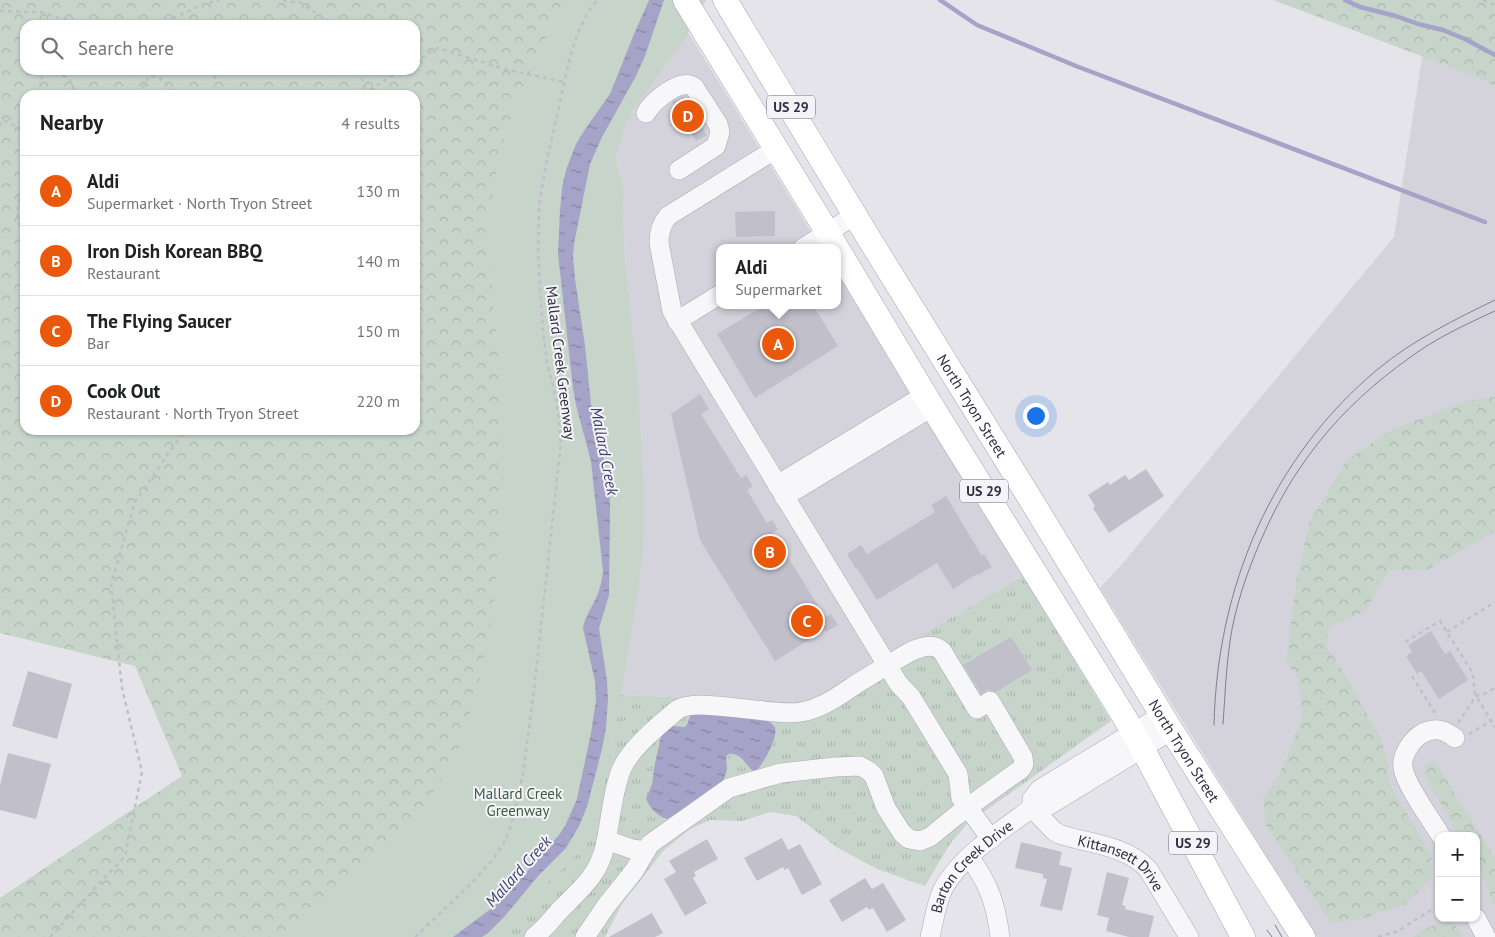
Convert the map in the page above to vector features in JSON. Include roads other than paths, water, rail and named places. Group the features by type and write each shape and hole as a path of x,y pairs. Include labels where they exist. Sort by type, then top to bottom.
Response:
{"main road":[{"name":"North Tryon Street","path":"725,0 1167,722 1303,937"},
{"name":"US 29","path":"690,9 835,244"},
{"name":"US 29","path":"841,255 928,401 1138,740 1243,937"}],"street":[{"path":"646,113 654,103 670,91 685,84 692,85 716,120 720,132 716,146 679,170"},
{"path":"776,149 668,216 664,221 659,235 659,243 669,303 677,321 898,683 911,697 958,774 960,794 967,808 991,839"},
{"path":"810,244 855,215"},
{"path":"677,321 716,297"},
{"path":"781,491 928,401"},
{"path":"534,937 583,889 600,861 623,766 638,745 681,707 739,708 778,713 800,713 828,703 914,650 929,646 938,647 976,709 990,701 1024,760 1021,769 927,839 920,841 912,840 902,833 890,816 874,776 860,766 781,773 729,788 653,841 634,871 606,906 585,937"},
{"name":"Barton Creek Drive","path":"930,937 943,888 954,873 991,839 1032,808 1032,799 1040,789 1138,740 1167,722"},
{"path":"1439,832 1408,783 1403,767 1404,756 1409,746 1419,735 1430,730 1439,729 1459,733"},
{"name":"Kittansett Drive","path":"1032,808 1059,834 1120,851 1143,864 1148,869 1189,937"},
{"path":"606,840 627,848 646,851"},
{"path":"969,858 980,872 991,893 1000,937"},
{"path":"1478,922 1486,937"}],"water":[{"path":"649,0 664,0 645,56 636,76 602,137 590,164 573,255 592,413 609,483 609,595 599,628 608,699 602,749 587,807 579,826 566,848 539,875 488,933 482,937 453,937 500,902 559,835 577,799 591,733 596,700 595,681 583,628 599,592 603,571 591,461 573,388 558,254 560,211 566,170 576,144 610,94"},
{"path":"693,713 766,720 775,728 774,738 766,758 755,772 737,755 728,754 726,757 727,770 721,787 667,819 654,811 646,799 652,784 662,732 671,726 685,727"}],"waterway":[{"path":"940,0 977,25 1076,66 1485,222"},
{"path":"1345,0 1360,7 1443,30 1495,55"}],"tram line":[{"path":"1214,725 1218,674 1226,624 1239,576 1257,529 1280,485 1308,443 1340,404 1378,369 1420,340 1495,300"},
{"path":"1223,724 1229,651 1238,603 1261,540 1291,482 1328,431 1372,387 1425,347 1450,332 1495,311"},
{"path":"1275,925 1282,937"},
{"path":"1267,930 1272,937"}],"place":[{"name":"Cook Out","path":"688,116"},
{"name":"Aldi","path":"778,344"},
{"name":"Iron Dish Korean BBQ","path":"770,552"},
{"name":"The Flying Saucer","path":"807,621"}],"water label":[{"name":"Mallard Creek","path":"605,451"},
{"name":"Mallard Creek","path":"518,871"}],"park label":[{"name":"Mallard Creek Greenway","path":"518,802"}]}
